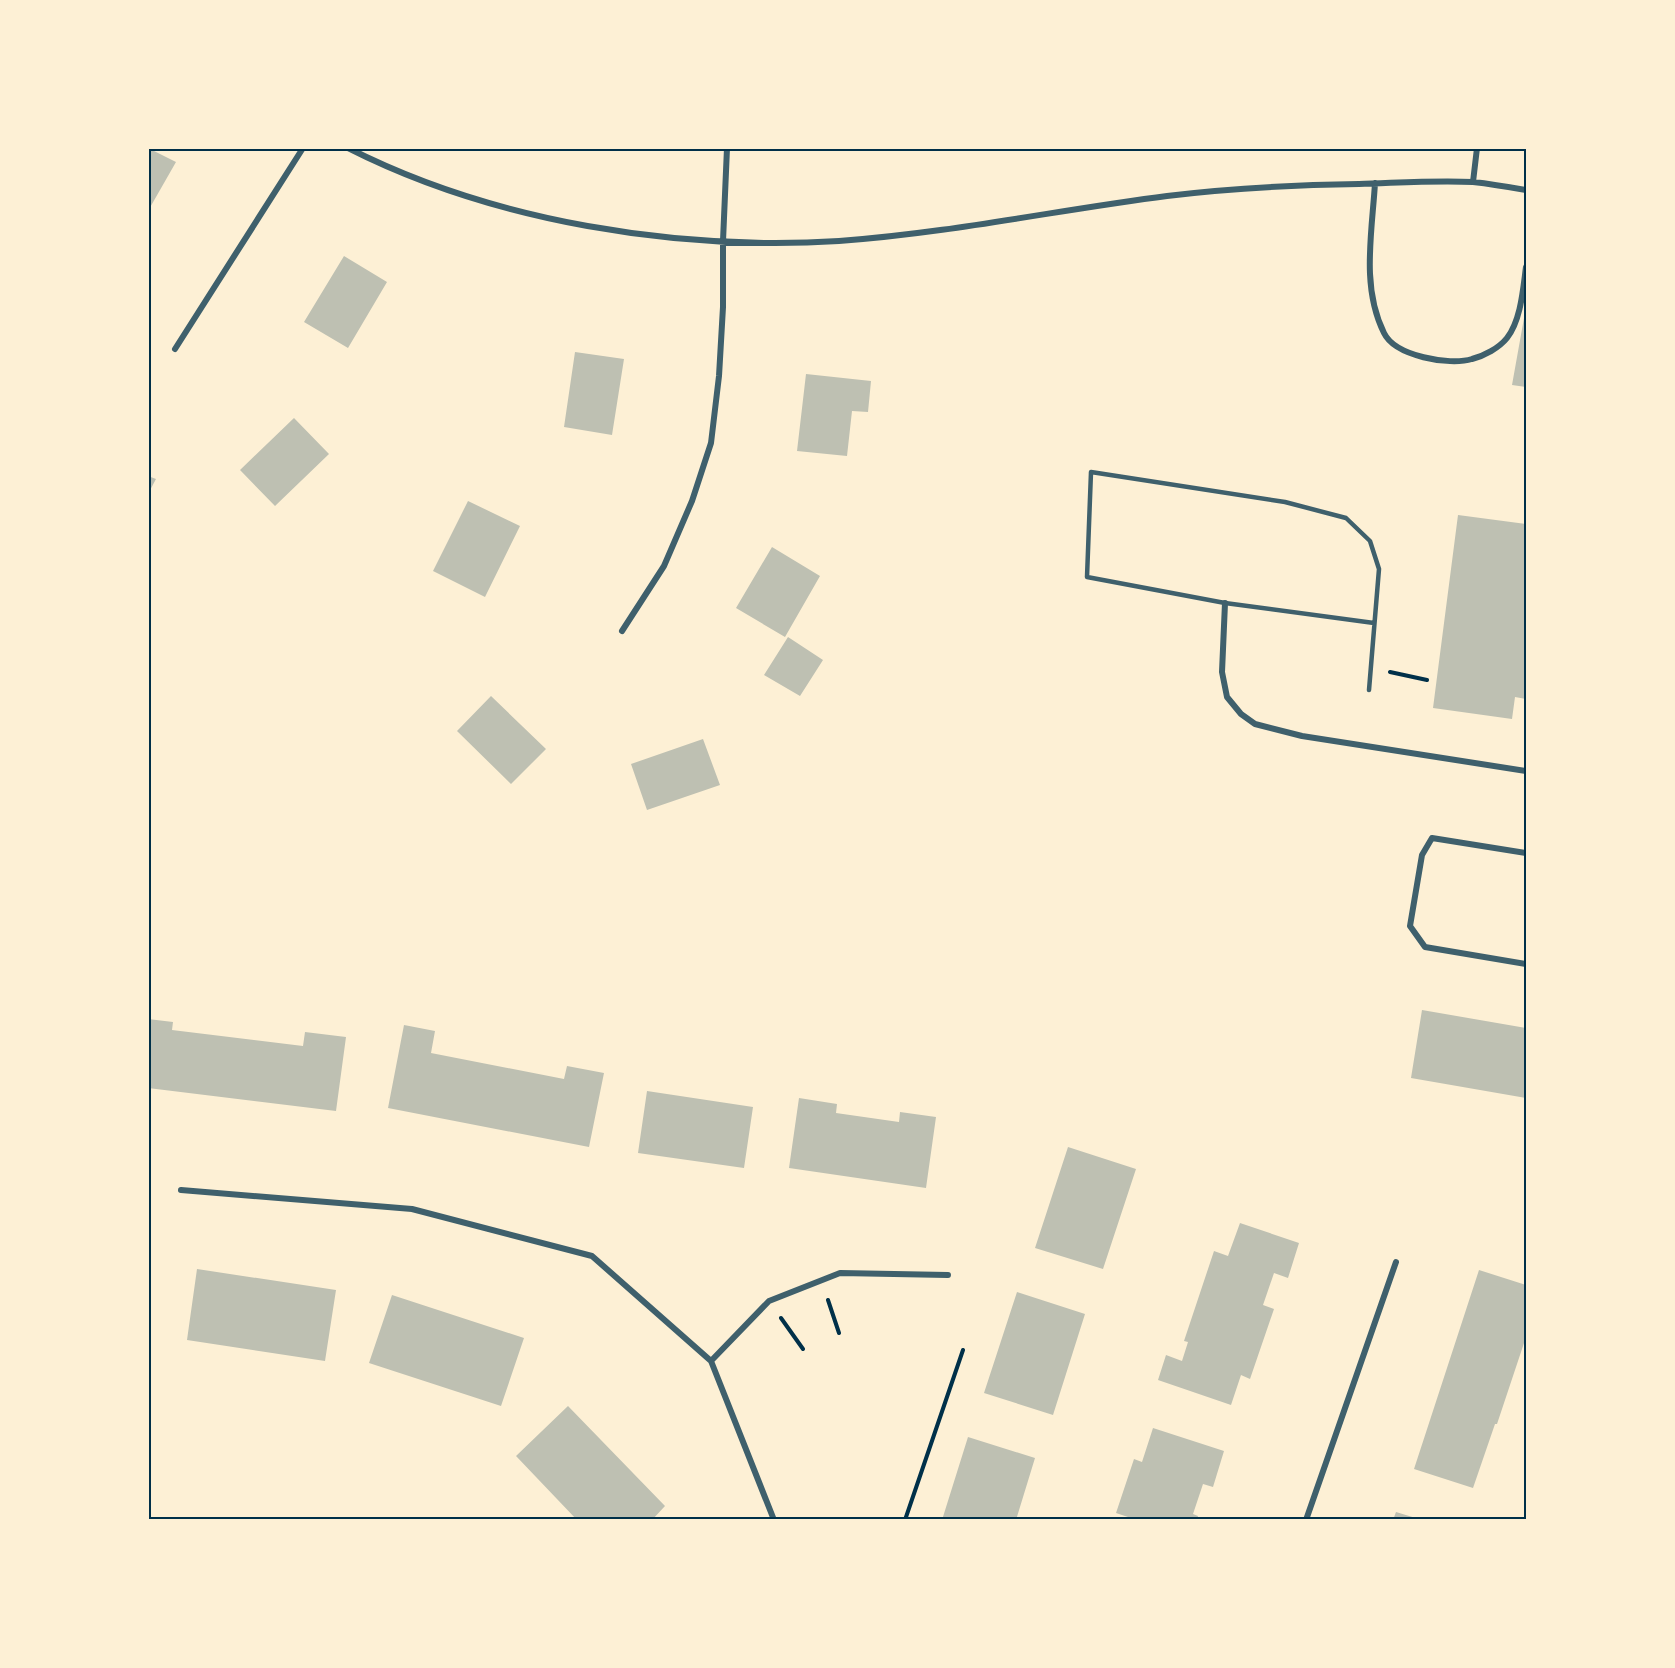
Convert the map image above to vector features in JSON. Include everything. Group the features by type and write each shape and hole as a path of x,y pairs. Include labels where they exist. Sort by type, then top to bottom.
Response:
{"street":[{"path":"175,349 303,148"},
{"path":"348,148 378,164 450,191 516,211 585,225 664,237 723,241 782,243 840,241 963,226 1167,196 1279,186 1473,182 1527,190"},
{"path":"622,631 664,566 692,501 711,443 723,307 727,148"},
{"path":"1473,182 1477,148"},
{"path":"1375,183 1369,283 1374,311 1385,336 1405,352 1449,362 1471,360 1493,350 1507,338 1515,322 1527,267"},
{"path":"1226,603 1222,672 1227,698 1241,714 1255,724 1302,736 1527,771"},
{"path":"1527,853 1432,838 1422,855 1410,926 1425,947 1527,964"},
{"path":"181,1190 412,1209 592,1257 711,1361 774,1520"},
{"path":"1306,1520 1396,1262"},
{"path":"711,1361 769,1302 840,1273 948,1275"}],"lane":[{"path":"1369,690 1379,569 1370,541 1346,518 1285,502 1091,472 1087,577 1226,603 1374,623"}],"path":[{"path":"1371,668 1427,680"},
{"path":"821,1281 840,1333"},
{"path":"769,1302 803,1350"},
{"path":"905,1520 963,1350"}],"building":[{"path":"148,148 176,162 148,211"},
{"path":"344,256 387,282 348,348 304,322"},
{"path":"1524,318 1526,318 1526,387 1512,385"},
{"path":"575,352 624,359 612,435 564,427"},
{"path":"806,374 871,381 868,412 852,411 847,456 797,451"},
{"path":"294,418 329,454 275,506 240,470"},
{"path":"148,476 156,479 148,494"},
{"path":"468,501 520,526 485,597 433,571"},
{"path":"1458,515 1526,524 1526,699 1515,697 1512,719 1433,708"},
{"path":"772,547 820,576 785,637 736,608"},
{"path":"788,637 823,660 800,696 764,675"},
{"path":"491,696 546,749 511,784 457,731"},
{"path":"703,739 720,785 647,810 631,764"},
{"path":"1422,1010 1526,1028 1526,1098 1411,1078"},
{"path":"148,1019 173,1022 172,1030 303,1046 305,1032 346,1037 336,1111 148,1088"},
{"path":"404,1025 435,1031 431,1053 564,1079 567,1066 604,1073 589,1147 388,1108"},
{"path":"647,1091 753,1107 744,1168 638,1153"},
{"path":"799,1098 837,1104 836,1113 899,1122 900,1112 936,1117 926,1188 789,1168"},
{"path":"1068,1147 1136,1169 1103,1269 1035,1248"},
{"path":"1240,1223 1299,1243 1288,1278 1274,1273 1263,1305 1274,1309 1250,1379 1241,1375 1231,1405 1158,1380 1166,1355 1182,1361 1188,1342 1184,1341 1214,1251 1228,1256"},
{"path":"197,1269 336,1290 325,1361 187,1340"},
{"path":"1479,1270 1526,1285 1526,1337 1473,1488 1414,1469"},
{"path":"1017,1292 1085,1314 1053,1415 984,1393"},
{"path":"392,1295 524,1338 501,1406 369,1363"},
{"path":"568,1406 665,1506 652,1520 577,1520 516,1456"},
{"path":"1153,1428 1224,1451 1213,1487 1203,1484 1193,1514 1198,1516 1197,1520 1130,1520 1131,1518 1116,1513 1134,1459 1142,1462"},
{"path":"968,1437 1035,1458 1016,1520 942,1520"},
{"path":"1396,1512 1419,1519 1419,1520 1393,1520"}]}
